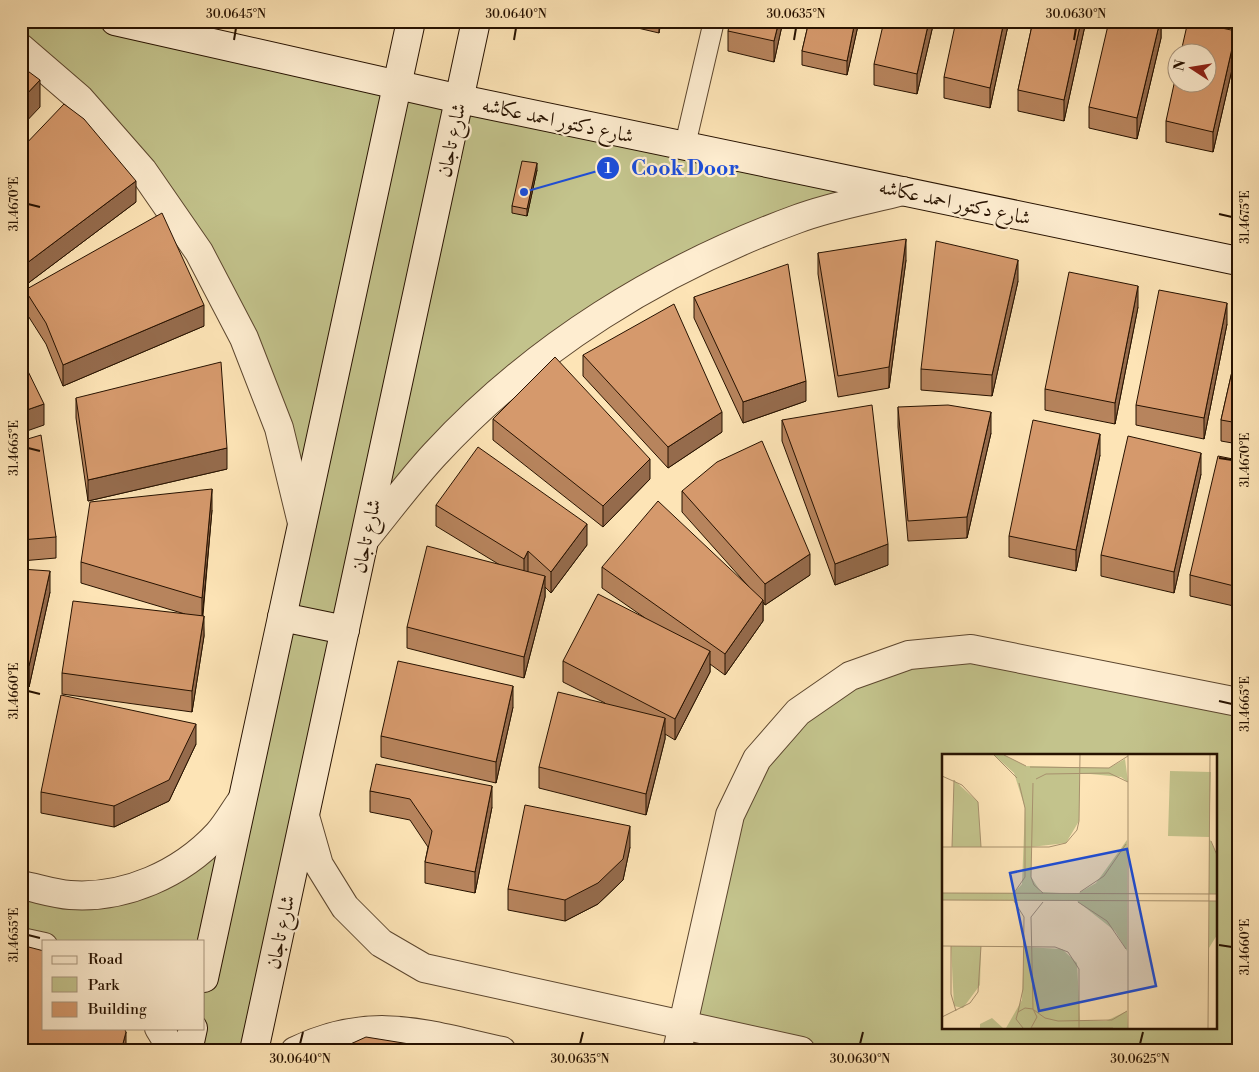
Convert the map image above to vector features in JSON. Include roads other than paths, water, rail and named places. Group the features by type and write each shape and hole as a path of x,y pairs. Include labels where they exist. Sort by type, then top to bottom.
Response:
{"street":[{"name":"شارع دكتور احمد عكاشه","path":"115,21 460,100 1238,260"},
{"path":"205,973 411,21"},
{"name":"شارع تاجان","path":"254,1051 476,21"},
{"path":"21,48 79,98 143,171 199,252 244,338 279,428 302,523"},
{"path":"365,539 442,447 515,378 602,313 697,260 798,218 903,191"},
{"path":"282,617 345,630"},
{"path":"677,1051 727,825 734,807 757,759 798,712 850,676 909,655 971,649 1238,702"},
{"path":"21,885 70,895 111,893 151,882 188,862 218,834 242,800"},
{"path":"305,816 319,864 345,908 380,943 424,968 801,1051"},
{"path":"21,942 42,947"},
{"path":"295,1051 321,1038 365,1029 409,1030 502,1051"},
{"path":"160,1030 173,1051"},
{"path":"188,1051 193,1030"}],"lane":[{"path":"685,145 714,21"}],"place":[{"name":"Cook Door","path":"524,192"}]}
